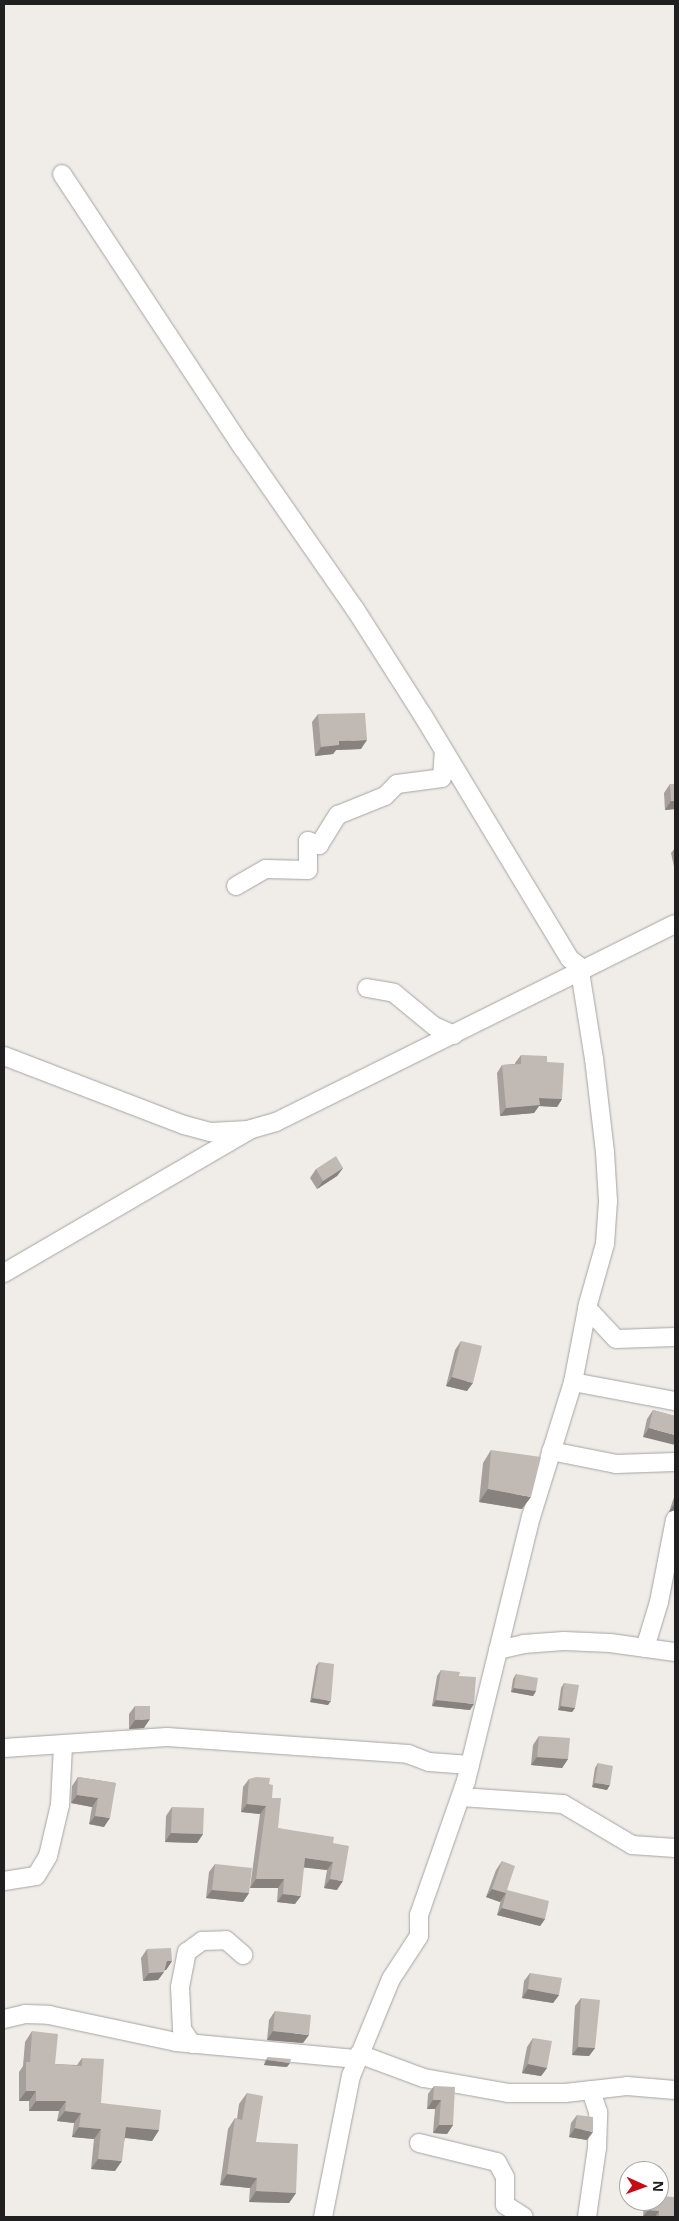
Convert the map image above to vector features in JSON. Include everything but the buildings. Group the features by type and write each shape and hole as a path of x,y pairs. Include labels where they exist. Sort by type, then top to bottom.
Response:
{"street":[{"path":"62,174 243,448 356,609 570,959 582,971 594,1058 608,1201 605,1244 587,1308 573,1382 551,1451 498,1650 470,1766 461,1797 419,1915 419,1936 391,1979 358,2057 341,2117 323,2217"},
{"path":"236,886 266,870 308,870 308,841 319,844 338,815 385,796 397,784 442,778 444,752"},
{"path":"4,1056 184,1126 211,1132 252,1129 276,1122 675,924"},
{"path":"367,988 394,993 434,1026 454,1034"},
{"path":"4,1272 252,1129"},
{"path":"587,1308 616,1339 675,1337"},
{"path":"573,1382 675,1401"},
{"path":"551,1451 616,1464 675,1462"},
{"path":"645,1648 659,1602 675,1520"},
{"path":"498,1650 523,1644 564,1641 675,1652"},
{"path":"4,1748 63,1746 167,1737 245,1740 408,1754 429,1762 470,1766"},
{"path":"4,1881 36,1876 48,1856 60,1805 63,1746"},
{"path":"461,1797 563,1804 632,1845 675,1848"},
{"path":"192,2044 182,2028 180,1987 186,1952 202,1941 226,1940 243,1955"},
{"path":"4,2019 25,2014 49,2015 192,2044 358,2057 424,2078 508,2093 591,2090 628,2086 675,2090"},
{"path":"587,2217 597,2148 598,2112 591,2090"},
{"path":"419,2143 497,2162 505,2177 505,2205 524,2217"}]}
